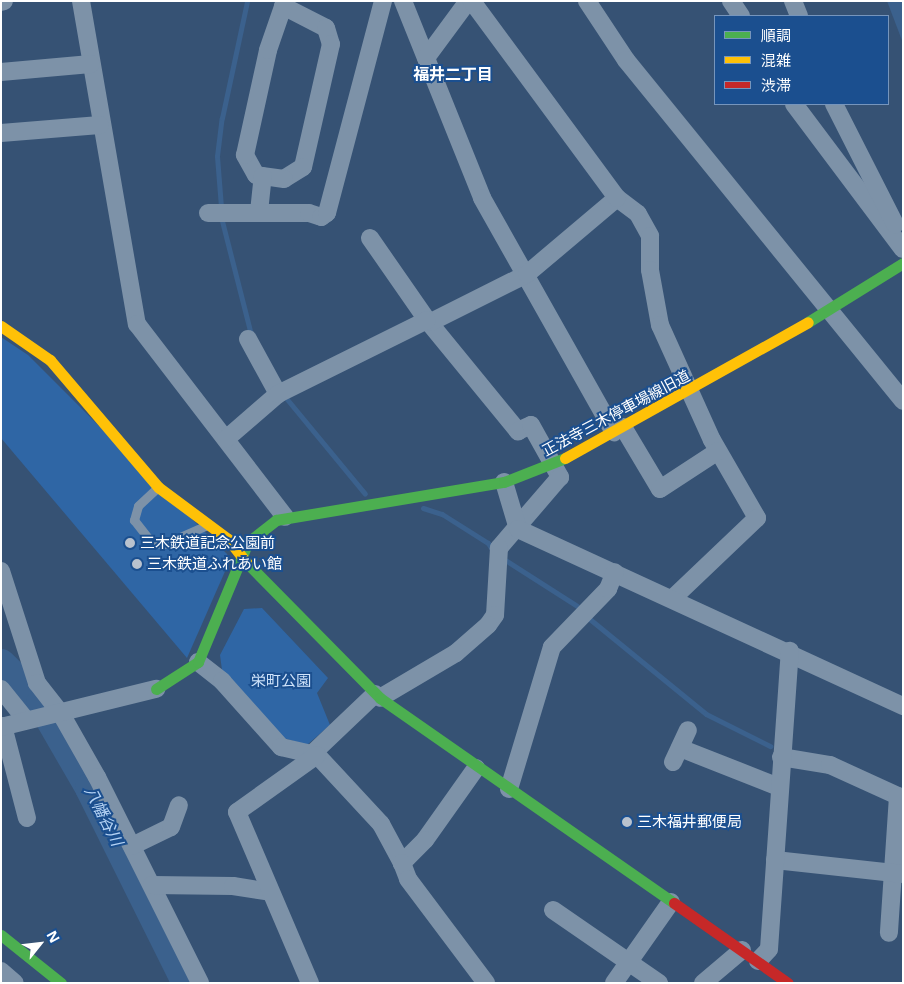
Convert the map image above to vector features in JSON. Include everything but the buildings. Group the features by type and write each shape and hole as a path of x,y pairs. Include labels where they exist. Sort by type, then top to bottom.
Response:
{"street":[{"path":"81,1 100,125 137,324 285,517"},
{"path":"208,213 258,212 322,217 327,213 383,1"},
{"path":"402,1 482,198 619,429 660,489 718,451"},
{"path":"426,58 468,1"},
{"path":"472,1 617,198 638,214 650,236 650,270 660,325 692,389 718,451 757,518 673,598"},
{"path":"587,1 626,60 903,400"},
{"path":"731,1 740,15"},
{"path":"793,1 799,15"},
{"path":"284,4 326,28 331,44 303,167 284,179 256,175 245,155 268,50 284,4"},
{"path":"1,72 91,64"},
{"path":"795,105 903,250"},
{"path":"835,105 903,237"},
{"path":"1,134 100,125"},
{"path":"258,212 263,176"},
{"path":"226,439 278,394 527,274 617,198"},
{"path":"310,983 237,812 314,754 377,696 456,653 488,625 495,615 499,548 518,529 560,477 556,464 531,425 518,432 429,321 370,238"},
{"name":"正法寺三木停車場線旧道","path":"198,662 243,554 258,531 285,517 504,482 556,464 692,389 829,309 903,263"},
{"path":"1,326 50,360 158,487 210,524 243,554 267,587 377,696 476,768 742,950 758,962 770,977 788,983"},
{"path":"248,339 278,394"},
{"path":"504,482 518,529 790,651 903,706"},
{"path":"1,571 37,683 60,712 132,846 200,983"},
{"path":"509,789 552,647 608,589 615,572"},
{"path":"758,962 769,949 781,757 790,651"},
{"path":"27,818 2,726 156,689 182,676 198,662 228,687 281,747 314,754 381,824 402,863 408,879 486,983"},
{"path":"1,689 33,718"},
{"path":"688,730 676,755 779,787"},
{"path":"781,757 830,765 898,796 899,873 889,932"},
{"path":"402,863 425,840 476,768"},
{"path":"132,846 171,827 179,805"},
{"path":"775,860 899,873"},
{"path":"152,885 233,886 271,892"},
{"path":"614,983 671,902"},
{"path":"553,910 659,983"},
{"path":"1,935 61,983"},
{"path":"703,983 742,950"},
{"path":"1,971 14,983"}],"lane":[{"path":"158,487 138,506 134,520 152,543 164,544 210,524"}],"green space":[{"path":"1,337 28,355 227,554 230,560 187,658 1,438"},
{"name":"栄町公園","path":"262,608 328,678 317,693 330,725 307,745 280,737 222,670 220,655 244,609"}],"shaded area":[{"path":"887,1 903,1 903,43"}],"waterway":[{"path":"221,207 217,156 222,118 247,1"},
{"path":"221,217 251,335"},
{"path":"286,398 365,494"},
{"path":"423,508 442,514 488,543 493,551"},
{"path":"502,558 577,606"},
{"path":"586,616 706,714 770,746"},
{"name":"八幡谷川","path":"1,664 41,703 90,788 187,983"}],"traffic: fast":[{"path":"808,322 903,263"},
{"path":"156,689 198,662 248,542 276,520 504,482 565,458"},
{"path":"247,563 380,698 674,903"},
{"path":"1,935 61,983"}],"traffic: slow":[{"path":"565,458 808,322"},
{"path":"1,326 50,360 158,487 228,539 247,563"}],"traffic: jam":[{"path":"674,903 788,983"}],"place":[{"name":"三木鉄道記念公園前","path":"130,543"},
{"name":"三木鉄道ふれあい館","path":"137,564"},
{"name":"三木福井郵便局","path":"627,822"}],"district":[{"name":"福井二丁目","path":"453,74"}]}
